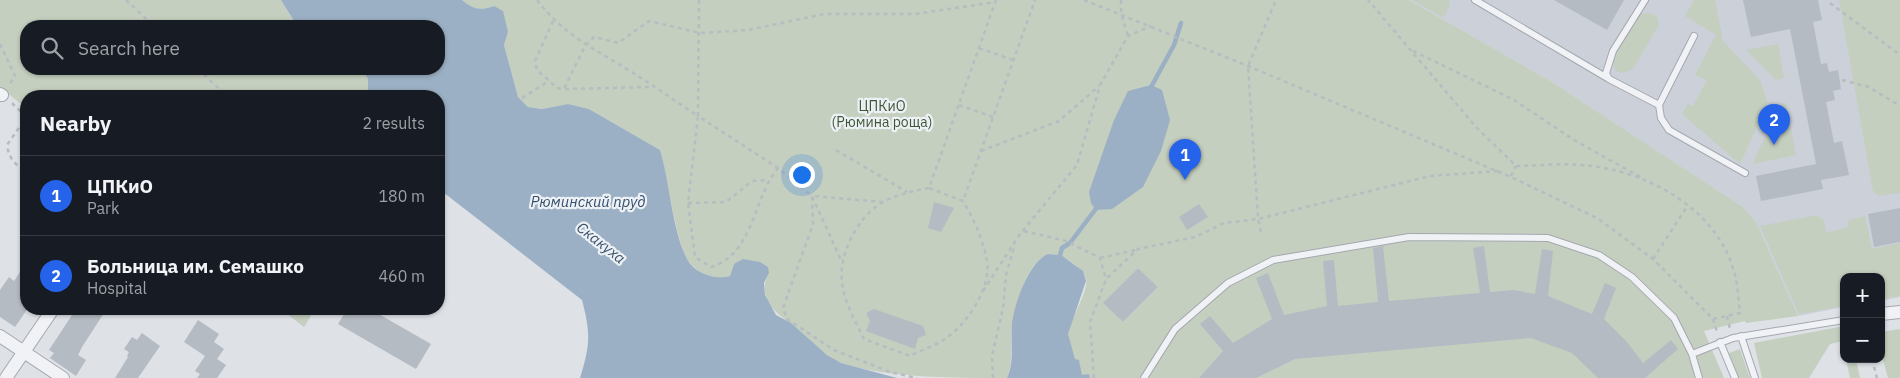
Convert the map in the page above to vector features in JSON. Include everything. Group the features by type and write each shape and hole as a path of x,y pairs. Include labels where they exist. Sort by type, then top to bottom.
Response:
{"street":[{"path":"1885,314 1900,312"},
{"path":"6,378 48,315"},
{"path":"0,336 63,378"}],"lane":[{"path":"1475,0 1609,79 1659,105"},
{"path":"1609,79 1606,73 1608,62 1645,0"},
{"path":"1694,36 1659,105 1661,118 1669,130 1745,173"},
{"path":"1144,378 1175,329 1228,283 1273,260 1409,237 1548,238 1599,255 1632,277 1674,318 1692,354 1700,378"},
{"path":"1692,354 1720,342 1741,336 1840,321"},
{"path":"1741,336 1755,378"},
{"path":"1720,342 1735,378"}],"path":[{"path":"126,0 148,20"},
{"path":"537,0 553,21 585,46 653,86 778,168 812,196 841,260 842,282 849,306 864,339 910,356 944,340 966,320 1016,240 1077,165 1100,85 1128,36 1151,26"},
{"path":"699,0 698,116 688,202 695,257 711,267 724,263 742,245 768,180 778,168"},
{"path":"963,201 1035,0"},
{"path":"1084,0 1182,38 1499,171 1597,218 1653,259 1713,319 1720,342"},
{"path":"1121,0 1121,13 1128,36"},
{"path":"1262,232 1258,220 1248,66 1276,0"},
{"path":"1368,0 1476,127 1516,166 1581,165 1626,174 1649,182"},
{"path":"564,89 585,46 594,37 618,43 649,20 700,33 748,30 824,14 914,14 996,1 929,188"},
{"path":"1830,3 1900,55"},
{"path":"553,21 536,61 537,70 557,88 653,86"},
{"path":"0,44 15,76 1,94 20,109"},
{"path":"979,48 1013,60"},
{"path":"1410,50 1514,100 1574,140 1688,205 1718,235 1734,268 1740,313 1713,319"},
{"path":"204,75 221,90"},
{"path":"1842,80 1869,87 1900,106"},
{"path":"522,98 549,81"},
{"path":"980,152 1059,121 1100,85"},
{"path":"959,105 993,117"},
{"path":"20,126 7,145 8,155 20,168"},
{"path":"836,150 907,192"},
{"path":"1511,177 1516,166"},
{"path":"1024,231 1066,241 1100,258 1195,236 1224,223 1258,220 1430,176 1499,171"},
{"path":"688,202 726,202 752,182 768,180"},
{"path":"841,260 859,224 883,202 907,192 929,188 963,201 974,220 987,262 982,292"},
{"path":"812,196 883,202"},
{"path":"812,196 813,224 783,308 787,319 834,350 890,372 917,378"},
{"path":"1653,259 1688,205"},
{"path":"993,378 992,356 1004,308 1006,275 1016,240"},
{"path":"1094,378 1090,322 1106,279 1138,249"},
{"path":"1100,258 1106,279"},
{"path":"1727,316 1733,338"},
{"path":"1873,363 1877,378"}],"shaded area":[{"path":"1409,0 1900,0 1900,297 1885,300 1885,273 1840,273 1840,308 1798,316 1756,222 1743,207 1552,82"}],"green space":[{"path":"0,0 281,0 293,20 20,20 20,75 366,75 368,79 368,90 20,90 20,103 0,87"},
{"name":"ЦПКиО (Рюмина роща)","path":"462,0 1409,0 1552,82 1743,207 1756,222 1798,316 1746,323 1745,321 1704,331 1724,378 1090,378 1089,374 1082,376 1079,361 1075,359 1068,333 1085,291 1086,279 1076,266 1056,255 1046,256 1037,262 1024,285 1015,311 1012,328 1011,364 1007,378 922,376 860,368 841,363 827,355 772,308 768,302 765,289 769,273 734,264 730,276 713,277 693,266 689,262 680,242 660,150 589,109 568,104 542,109 528,107 518,97 504,45 508,32 494,6 481,9","holes":["1138,268 1158,287 1123,322 1104,303"]},
{"path":"1412,0 1449,0 1450,3 1445,16 1442,17"},
{"path":"1694,0 1715,0 1723,41 1760,80 1768,103 1740,164 1682,114 1688,104 1693,106 1707,80 1695,75 1716,35 1685,16"},
{"path":"1839,0 1900,0 1900,193 1879,196 1873,191"},
{"path":"1650,13 1657,16 1659,25 1633,69 1624,73 1616,71 1613,64 1614,56 1640,14"},
{"path":"1778,44 1784,78 1776,80 1746,50"},
{"path":"1786,103 1796,155 1753,164 1779,105"},
{"path":"1817,215 1824,220 1826,233 1847,227 1849,220 1865,216 1872,249 1900,243 1900,296 1885,298 1885,273 1840,273 1840,307 1799,314 1760,226"},
{"path":"289,315 311,315 304,327"},
{"path":"1840,327 1840,342 1830,344 1809,378 1762,378 1754,343"},
{"path":"1900,329 1900,378 1888,378 1884,363 1885,331"},
{"path":"1740,349 1750,378 1738,378 1729,353"},
{"path":"1847,363 1857,363 1860,378 1850,378"}],"water":[{"name":"Рюминский пруд","path":"281,0 462,0 477,8 494,6 503,11 508,32 504,45 518,97 528,107 542,109 568,104 589,109 660,150 678,234 687,259 695,269 706,275 724,277 730,276 734,264 743,259 760,262 768,267 769,273 764,283 765,295 776,315 791,323 827,355 841,363 897,378 580,378 586,357 588,340 587,322 582,300 445,194 445,90 368,90 368,79 366,75 445,75 445,20 293,20"},
{"path":"1151,85 1162,90 1170,120 1161,151 1143,187 1112,209 1096,210 1091,203 1089,192 1114,120 1128,91"},
{"path":"1048,254 1061,255 1083,271 1086,281 1068,334 1075,359 1079,360 1082,375 1089,374 1090,378 1007,378 1012,358 1013,316 1019,295 1029,274 1041,258"}],"building":[{"path":"1554,0 1624,0 1607,30"},
{"path":"1743,0 1818,0 1822,20 1813,22 1821,64 1827,63 1829,72 1838,70 1841,89 1833,91 1835,100 1826,102 1834,143 1842,141 1849,175 1821,180 1823,189 1761,201 1756,176 1816,164 1790,29 1751,37"},
{"path":"934,202 954,208 941,232 928,228"},
{"path":"1199,204 1208,217 1187,230 1179,217"},
{"path":"1900,208 1900,242 1874,247 1868,214"},
{"path":"1383,246 1389,301 1480,293 1473,248 1484,246 1490,292 1514,290 1535,294 1542,249 1553,251 1548,296 1592,314 1605,283 1616,288 1604,319 1627,342 1643,363 1671,340 1678,349 1645,378 1598,378 1572,353 1531,338 1295,359 1256,378 1199,378 1223,351 1200,324 1210,316 1233,343 1272,319 1256,278 1268,273 1284,315 1327,306 1323,261 1334,260 1338,306 1378,302 1373,248"},
{"path":"1138,268 1158,287 1123,322 1103,303"},
{"path":"20,272 20,315 23,315 15,327 0,317 0,290 9,277 14,281"},
{"path":"874,309 923,326 926,335 918,338 915,349 866,331 870,321 866,313"},
{"path":"72,315 103,315 78,355 86,360 76,376 50,358 54,353 49,350"},
{"path":"343,315 380,315 431,344 416,369 338,324"},
{"path":"198,320 219,334 214,342 224,349 217,359 226,365 217,378 197,378 200,374 195,371 205,356 184,342"},
{"path":"142,333 160,346 138,378 115,378 128,357 129,352 124,349 132,337 137,340"}],"waterway":[{"path":"1150,89 1174,45 1181,23"},
{"path":"1059,259 1062,248 1070,243 1098,206"}],"place":[{"name":"Больница им. Семашко","path":"1774,145"},
{"name":"ЦПКиО","path":"1185,180"}],"water label":[{"name":"Скакуха","path":"601,243"}]}
